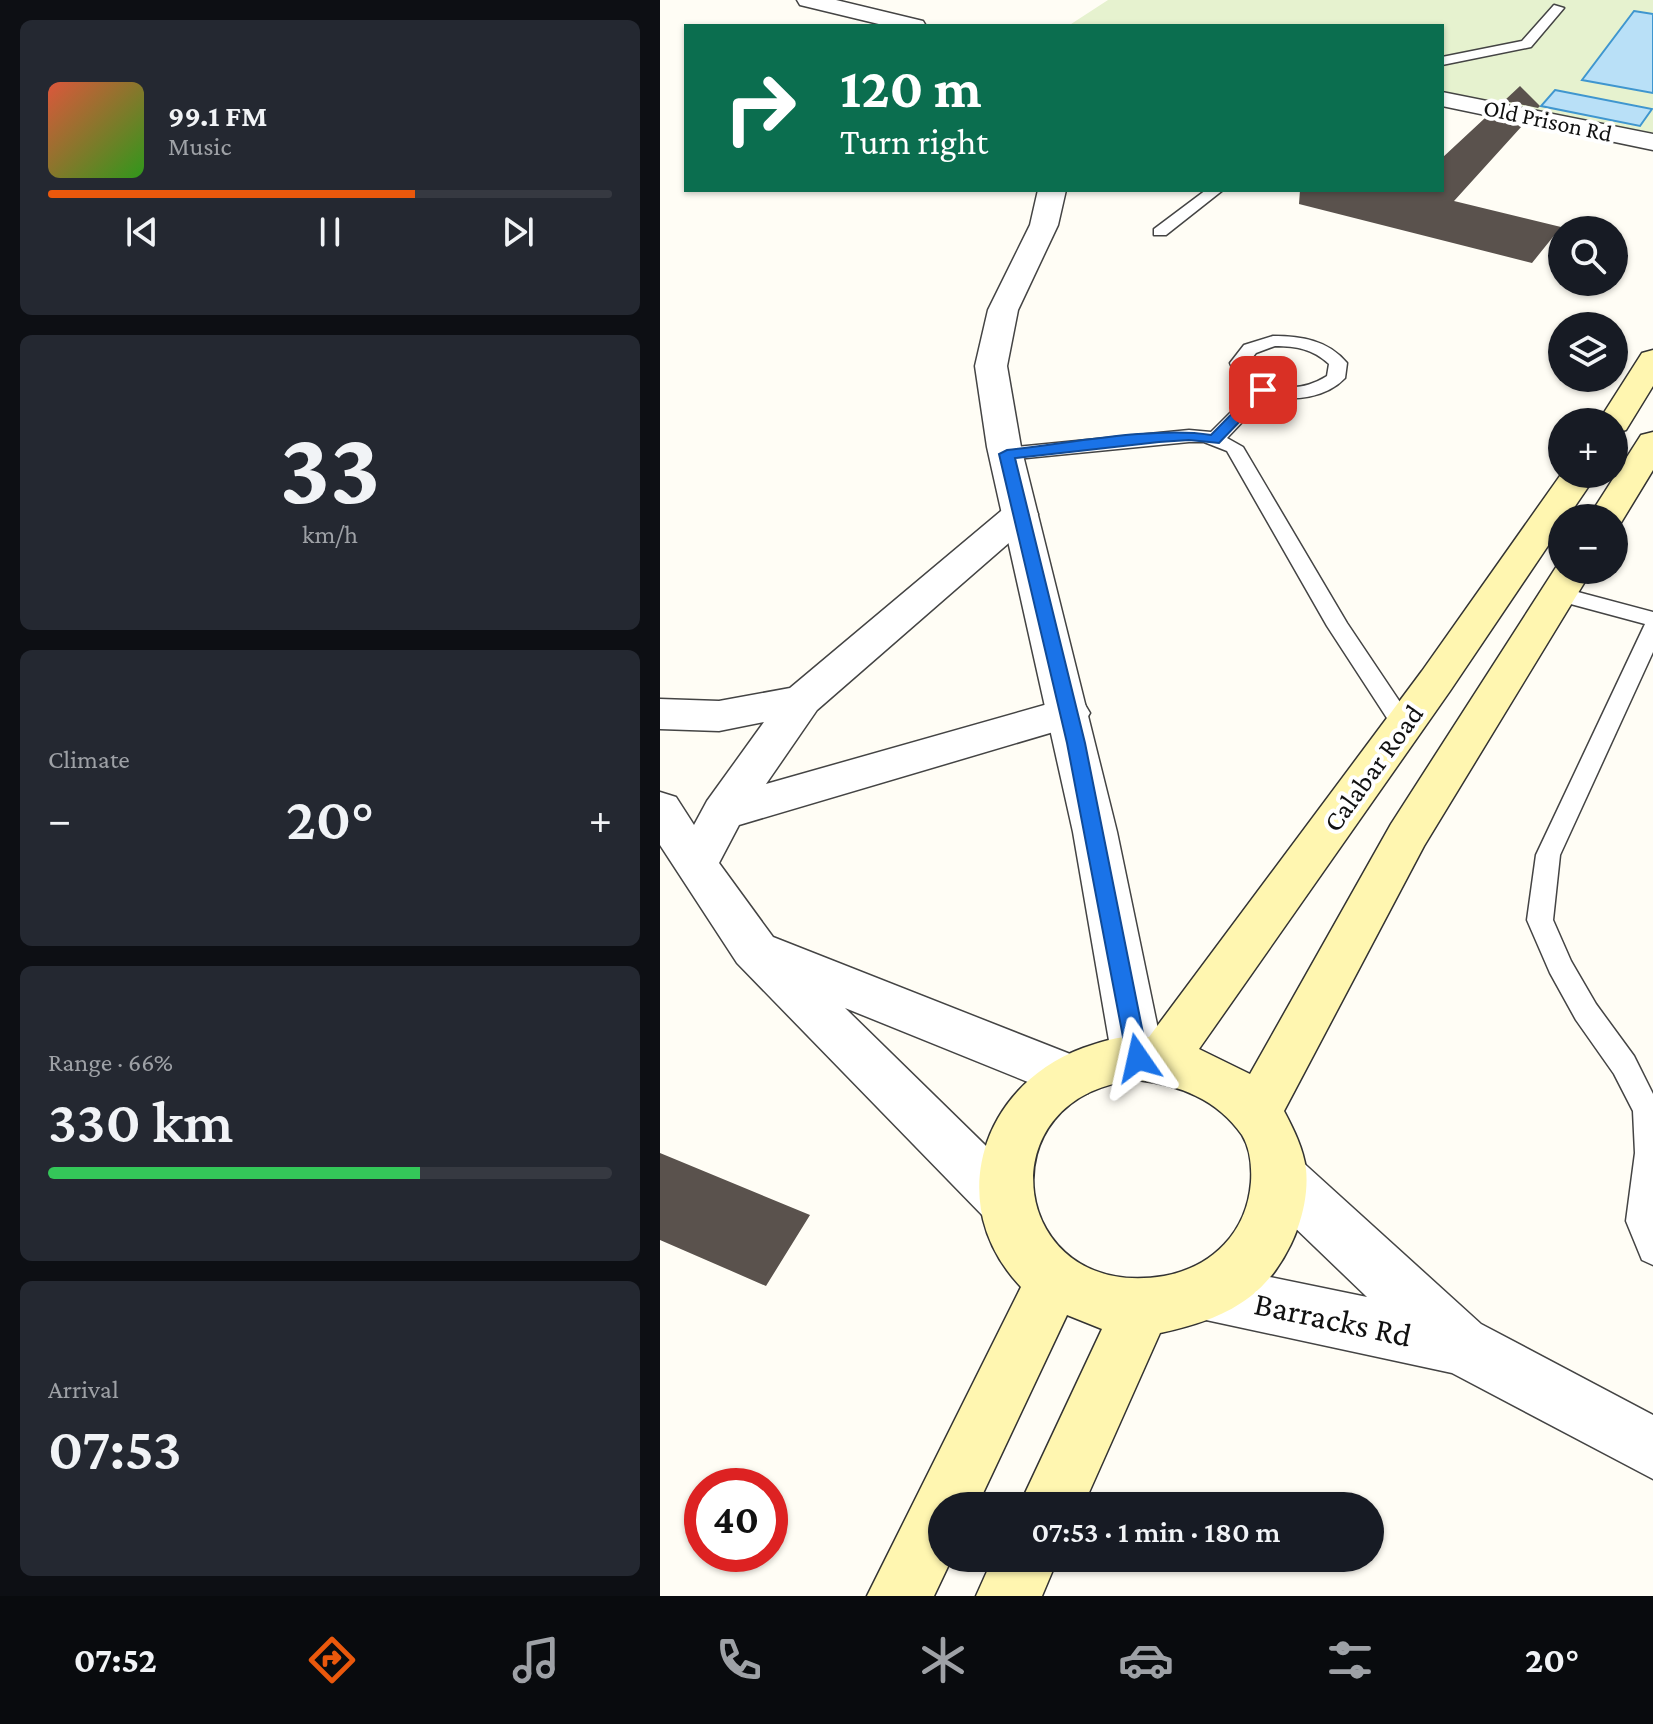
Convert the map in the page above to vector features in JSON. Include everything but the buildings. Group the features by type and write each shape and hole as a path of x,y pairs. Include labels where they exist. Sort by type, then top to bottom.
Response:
{"main road":[{"path":"1623,408 1653,360"},
{"path":"1615,504 1653,442"},
{"name":"Calabar Road","path":"1150,1058 1404,726 1569,488"},
{"path":"1256,1113 1407,836 1565,584"},
{"path":"1150,1058 1198,1068 1231,1086 1256,1113 1276,1154 1279,1176 1277,1204 1268,1230 1253,1254 1232,1276 1206,1292 1175,1304 1142,1308 1111,1305 1080,1295 1054,1280 1030,1257 1014,1231 1006,1202 1006,1165 1018,1129 1040,1099 1070,1077 1102,1063 1150,1058"},
{"path":"951,1492 1054,1280"},
{"path":"1057,1492 1142,1308"},
{"path":"900,1596 928,1539"},
{"path":"1009,1596 1020,1572"}],"street":[{"path":"808,0 907,24"},
{"name":"Old Prison Rd","path":"1444,99 1653,142"},
{"path":"1052,192 1044,225 1003,310 991,366 1020,514 1150,1058"},
{"path":"697,862 723,813 802,700 1020,514"},
{"path":"660,714 719,716 802,700"},
{"path":"723,813 1069,713"},
{"path":"660,809 697,862 725,914 754,949 1006,1202"},
{"path":"754,949 1070,1077"},
{"name":"Barracks Rd","path":"1279,1176 1460,1345 1653,1448"},
{"name":"Barracks Rd","path":"1206,1292 1460,1345"}],"lane":[{"path":"1444,61 1526,44 1558,8"},
{"path":"1160,232 1213,192"},
{"path":"1273,341 1300,341 1325,349 1338,363 1336,378 1319,390 1292,395 1263,390 1244,378 1239,363 1250,349 1273,341"},
{"path":"1214,440 1263,390"},
{"path":"1007,454 1189,436 1234,447 1338,626 1404,726"},
{"path":"1571,584 1653,619"},
{"path":"1653,628 1548,855 1540,920 1559,965 1586,1012 1624,1065 1647,1111 1650,1153 1641,1221 1653,1250"}],"green space":[{"path":"1108,0 1653,0 1653,134 1444,94 1444,24 1071,24"}],"water":[{"path":"1634,11 1653,14 1653,93 1582,80"},
{"path":"1555,90 1652,109 1640,126 1541,106"}],"route":[{"path":"1138,1058 1076,743 1007,454 1159,438 1189,436 1214,440 1263,390"}]}
